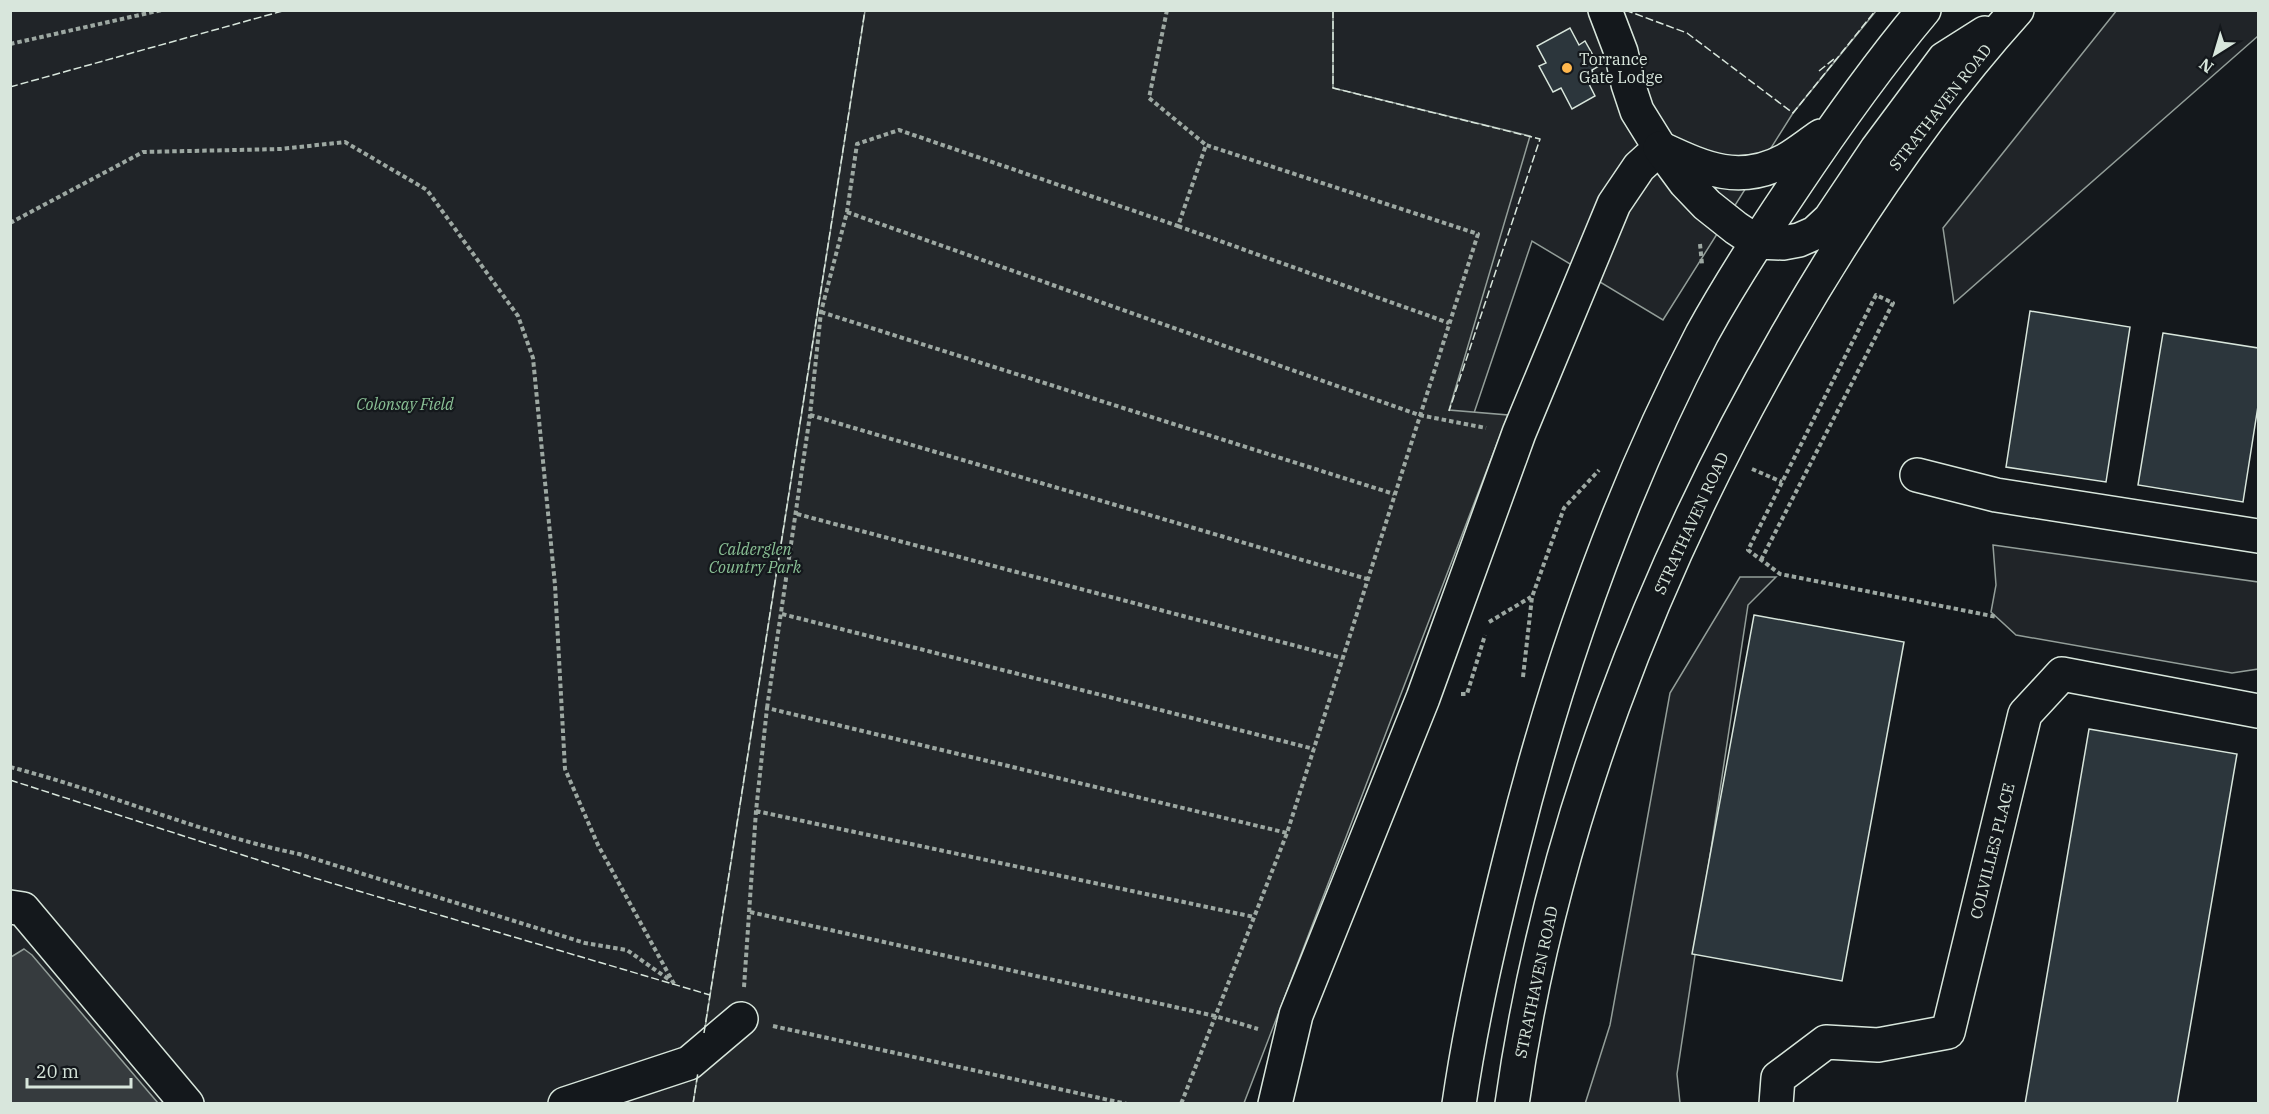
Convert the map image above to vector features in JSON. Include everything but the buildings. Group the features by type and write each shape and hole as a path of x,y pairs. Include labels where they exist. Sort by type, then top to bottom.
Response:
{"main road":[{"path":"1605,10 1621,52 1628,84 1638,111 1660,148 1685,182 1707,205 1757,242 1782,243 1799,240 1815,233 1830,219 1877,149 1944,59 2016,12"},
{"path":"1459,1104 1482,971 1532,771 1561,675 1634,478 1702,336 1757,242 1834,126 1880,63 1924,10"},
{"name":"STRATHAVEN ROAD","path":"1515,1094 1532,989 1552,906 1581,804 1605,729 1647,619 1697,504 1747,405 1814,288 1869,203 1932,115 2016,12"},
{"path":"1660,148 1711,169 1742,174 1762,170 1786,160 1834,126"},
{"path":"1275,1104 1296,1015 1423,698 1519,432 1614,204 1639,167 1660,148"},
{"path":"1707,205 1723,236 1727,257 1726,277 1719,305"},
{"path":"1917,475 1996,495 2259,536"},
{"name":"COLVILLES PLACE","path":"1776,1104 1778,1078 1826,1042 1878,1045 1948,1032 2025,714 2062,674 2259,711"},
{"path":"10,907 23,909 187,1104"},
{"path":"565,1104 689,1063 741,1019"}],"path":[{"path":"10,44 162,10"},
{"path":"1167,10 1149,98 1206,145 1478,234 1287,833 1181,1104"},
{"path":"1127,1104 741,1019 756,811 767,708 810,415 821,312 847,212 857,144 899,130 1449,323"},
{"path":"10,223 142,152 281,149 345,142 427,190 518,316 533,358 555,585 565,769 598,845 674,984 627,950 585,943 299,854 255,845 55,778 10,767"},
{"path":"1178,226 1206,145"},
{"path":"847,212 1419,415 1473,427 1519,432"},
{"path":"1761,560 1893,303 1876,295 1748,550 1761,560 1780,574 1997,617"},
{"path":"821,312 1394,494"},
{"path":"810,415 1367,579"},
{"path":"1744,465 1782,482"},
{"path":"796,514 1342,658"},
{"path":"1423,698 1467,694 1490,620 1532,597"},
{"path":"782,614 1314,748"},
{"path":"767,708 1287,833"},
{"path":"756,811 1254,917"},
{"path":"750,912 1215,1016 1290,1039"}],"green space":[{"path":"2117,10 2258,11 2258,36 1954,303 1943,228"},
{"name":"Calderglen Country Park","path":"10,11 1876,11 1793,113 1663,320 1532,241 1241,1104 11,1103"},
{"path":"1993,545 2258,582 2258,669 2232,673 2016,635 1991,612 1996,585"},
{"path":"1740,577 1776,577 1748,605 1677,1074 1680,1103 1585,1104 1610,1025 1670,693"}],"shaded area":[{"path":"865,11 1333,11 1333,88 1530,136 1449,410 1508,415 1244,1103 693,1104"},
{"path":"24,949 32,955 158,1103 11,1103 11,957"}],"fence":[{"path":"10,87 286,10"},
{"path":"704,1033 865,10"},
{"path":"1333,10 1333,88 1540,139 1449,411"},
{"path":"1625,10 1687,33 1793,113 1876,10"},
{"path":"1819,71 1834,59"},
{"path":"10,780 311,877 710,995"},
{"path":"693,1104 698,1072"}],"place":[{"name":"Torrance Gate Lodge","path":"1567,68"}],"park label":[{"name":"Colonsay Field","path":"405,404"}]}
